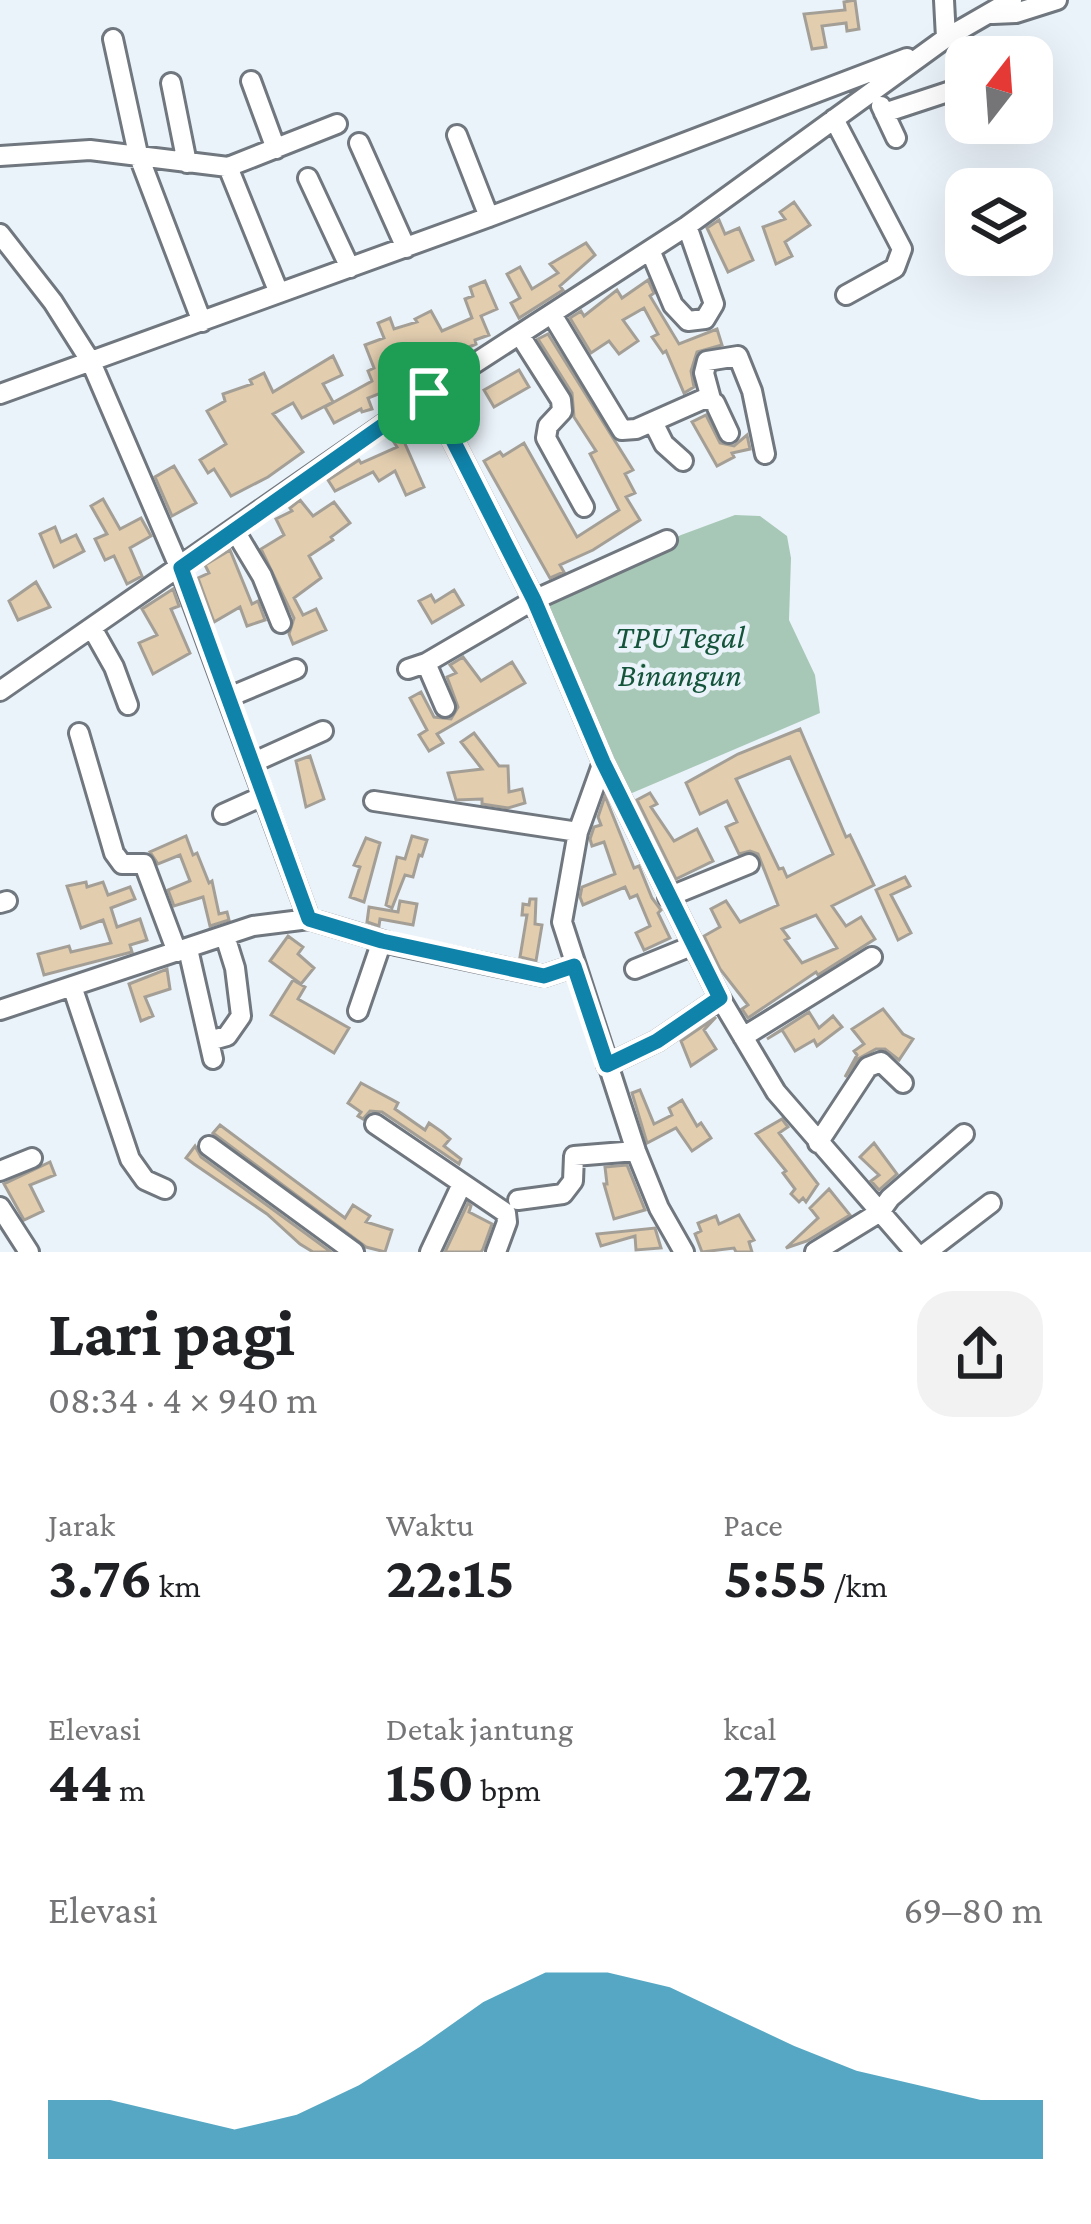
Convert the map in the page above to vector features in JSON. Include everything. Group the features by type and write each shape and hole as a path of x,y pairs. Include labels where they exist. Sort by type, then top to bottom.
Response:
{"street":[{"path":"944,0 946,36"},
{"path":"949,36 987,10 1012,0"},
{"path":"987,10 1016,13 1057,0"},
{"path":"113,39 138,154 202,322"},
{"path":"0,691 429,393 687,226 945,39"},
{"path":"0,394 406,248 929,50"},
{"path":"251,81 276,149"},
{"path":"171,83 187,163"},
{"path":"874,91 896,138"},
{"path":"884,113 945,93"},
{"path":"834,119 902,249 895,268 846,295"},
{"path":"0,155 90,150 228,167 337,124"},
{"path":"457,135 489,217"},
{"path":"359,143 406,248"},
{"path":"228,167 279,293"},
{"path":"308,178 350,268"},
{"path":"650,250 673,305 688,322 705,319 714,304 687,226"},
{"path":"0,234 53,302 91,362 181,568 309,919"},
{"path":"553,316 616,425 629,431 711,399"},
{"path":"521,337 561,400 562,411 548,426 546,438 584,506"},
{"path":"729,433 711,399 704,366 716,357 738,356 752,391 765,454"},
{"path":"429,393 534,600 603,762 720,998 776,1092 915,1252"},
{"path":"653,422 664,444 683,461"},
{"path":"235,530 262,576 281,623"},
{"path":"445,707 417,666 534,600 667,540"},
{"path":"92,628 127,694 128,705"},
{"path":"229,698 296,669"},
{"path":"252,764 323,731"},
{"path":"79,733 114,854 122,864 144,864 182,951 211,1050 242,1016 226,935"},
{"path":"603,762 578,832 562,922 636,1151 659,1208 684,1252"},
{"path":"223,814 263,796"},
{"path":"374,801 578,832"},
{"path":"668,897 749,864"},
{"path":"0,1010 281,921 309,919 382,941 544,976 574,966"},
{"path":"358,1011 382,941"},
{"path":"635,968 694,945"},
{"path":"743,1037 872,957"},
{"path":"72,986 130,1159 145,1180 165,1189"},
{"path":"607,1065 657,1041 720,998"},
{"path":"818,1143 868,1067 881,1062 903,1083"},
{"path":"374,1124 506,1213 496,1252"},
{"path":"815,1252 880,1212 964,1134"},
{"path":"209,1146 354,1252"},
{"path":"518,1200 563,1194 573,1181 574,1156 636,1151"},
{"path":"0,1171 32,1157"},
{"path":"430,1252 462,1184"},
{"path":"927,1252 991,1203"},
{"path":"0,1207 29,1252"}],"green space":[{"name":"TPU Tegal Binangun","path":"735,515 760,516 787,536 789,620 815,675 820,713 625,796 541,604 681,535"}],"building":[{"path":"855,0 859,29 847,31 846,23 822,26 826,47 812,49 804,14 845,10 844,2"},
{"path":"794,202 810,225 785,242 792,256 776,264 763,227 785,219 780,212"},
{"path":"719,220 725,234 739,228 753,260 728,272 707,228"},
{"path":"586,243 595,255 560,286 563,290 519,318 511,303 520,298 507,274 520,267 532,289 558,273 550,264"},
{"path":"648,280 654,293 650,296 679,344 717,329 722,345 697,352 691,371 694,387 684,393 666,351 652,337 658,334 644,308 623,320 638,341 619,354 609,341 591,353 570,318 581,311 584,316 617,290 622,298"},
{"path":"485,281 497,309 481,316 489,335 475,340 476,344 462,350 463,355 437,371 368,398 372,409 361,409 334,423 325,407 372,381 368,371 374,368 365,345 384,338 378,323 390,318 394,329 417,322 431,311 442,331 472,318 465,299 473,296 470,287"},
{"path":"548,334 633,470 625,474 635,493 626,497 640,520 560,565 564,572 550,578 484,461 524,443 577,537 619,510 590,454 596,451 574,417 572,393 538,339"},
{"path":"333,356 342,375 323,384 333,402 302,418 293,403 273,414 303,452 231,496 214,469 208,473 200,460 226,444 207,411 225,401 223,394 252,384 250,380 264,373 273,392"},
{"path":"519,370 529,387 494,407 484,390"},
{"path":"706,415 720,443 734,446 747,435 750,449 732,453 734,457 717,466 692,422"},
{"path":"399,430 424,487 406,495 395,471 379,481 373,472 335,491 328,480 359,460 397,447 390,436"},
{"path":"174,466 196,503 172,516 155,477"},
{"path":"103,499 120,529 141,518 151,536 130,548 142,576 127,584 114,556 105,560 95,539 107,534 91,506"},
{"path":"300,500 313,516 334,502 350,523 309,556 321,578 294,598 303,615 316,609 326,630 293,644 289,634 294,618 261,549 284,535 276,519 292,511"},
{"path":"55,527 61,542 76,535 84,551 54,567 40,534"},
{"path":"230,550 252,604 258,601 265,620 247,626 240,607 214,622 198,578 209,573 205,565"},
{"path":"36,582 50,607 18,620 9,601"},
{"path":"173,589 179,606 171,609 190,653 153,674 139,643 157,635 142,609"},
{"path":"454,590 463,605 432,623 419,601 431,595 435,602"},
{"path":"463,657 481,681 512,662 525,683 437,734 443,743 429,751 419,735 427,730 410,698 421,692 434,717 451,719 458,707 447,677 456,673 450,665"},
{"path":"800,729 846,837 850,835 874,885 832,906 846,926 861,917 875,939 748,1018 742,1009 748,1005 720,969 704,936 720,927 711,909 726,901 740,922 778,905 758,854 739,854 726,827 737,822 727,801 700,814 686,783 738,754","holes":["790,757 833,854 787,877 736,779","816,915 837,948 802,963 782,929"]},
{"path":"474,733 499,766 508,766 509,792 522,789 525,803 508,808 482,804 482,799 456,800 448,773 482,769 461,742"},
{"path":"310,756 324,799 306,807 296,761"},
{"path":"650,793 657,804 651,807 674,841 697,829 713,861 676,879 637,800"},
{"path":"605,796 670,938 644,950 636,933 650,926 637,895 630,898 625,887 583,905 580,897 582,887 615,874 604,842 592,846 590,839 594,827 601,825 598,817"},
{"path":"186,836 209,883 212,881 219,914 227,912 229,920 210,926 203,897 174,906 168,890 190,881 180,855 158,864 150,852"},
{"path":"412,836 427,840 413,877 405,875 392,908 386,905 397,857 405,859"},
{"path":"366,838 380,843 364,902 350,897 360,867 354,865"},
{"path":"905,877 910,886 891,895 911,933 898,940 876,890"},
{"path":"86,882 87,887 103,882 108,895 130,887 135,899 111,908 117,927 140,919 147,940 130,945 132,952 44,975 38,954 111,943 103,920 81,928 67,886"},
{"path":"530,899 536,899 535,924 542,925 536,961 520,957 527,915 522,915 523,904 529,905"},
{"path":"400,901 417,904 413,925 380,919 379,926 367,922 369,907 398,912"},
{"path":"288,936 303,947 298,954 314,968 301,984 270,961"},
{"path":"167,969 170,989 145,997 153,1016 141,1021 129,984"},
{"path":"293,980 305,987 298,999 349,1028 334,1053 271,1015"},
{"path":"883,1009 913,1039 899,1060 885,1049 876,1049 858,1059 845,1077 857,1055 854,1051 864,1044 852,1029"},
{"path":"809,1012 819,1028 833,1016 842,1027 817,1046 814,1040 795,1051 782,1030 767,1039"},
{"path":"716,1017 704,1030 716,1049 691,1066 681,1041"},
{"path":"361,1083 398,1103 395,1109 425,1130 429,1123 442,1132 450,1139 444,1146 461,1159 459,1164 382,1112 370,1111 363,1119 358,1116 361,1112 348,1103"},
{"path":"640,1090 654,1124 672,1115 669,1108 682,1100 697,1126 701,1123 711,1138 692,1151 676,1128 647,1143 632,1093"},
{"path":"782,1119 788,1127 779,1133 818,1184 806,1202 791,1194 795,1189 786,1171 756,1134"},
{"path":"220,1125 345,1218 353,1205 370,1216 366,1222 392,1230 385,1252 366,1247 213,1133"},
{"path":"874,1143 897,1174 879,1190 871,1181 879,1175 860,1157"},
{"path":"195,1146 201,1157 331,1252 313,1252 300,1244 267,1214 186,1158"},
{"path":"50,1162 55,1175 30,1185 43,1211 24,1220 4,1184"},
{"path":"627,1165 645,1210 614,1219 604,1184 605,1167"},
{"path":"829,1189 850,1215 786,1248 818,1218 810,1208"},
{"path":"468,1203 469,1212 492,1224 483,1249 445,1252"},
{"path":"739,1215 754,1240 749,1242 752,1252 734,1248 702,1252 695,1234 701,1231 698,1223 716,1216 719,1224"},
{"path":"655,1228 661,1248 636,1250 635,1236 601,1246 597,1234"}],"route":[{"path":"429,393 534,600 603,762 720,998 657,1041 607,1065 574,966 544,976 382,941 309,919 181,568 429,393"}]}
